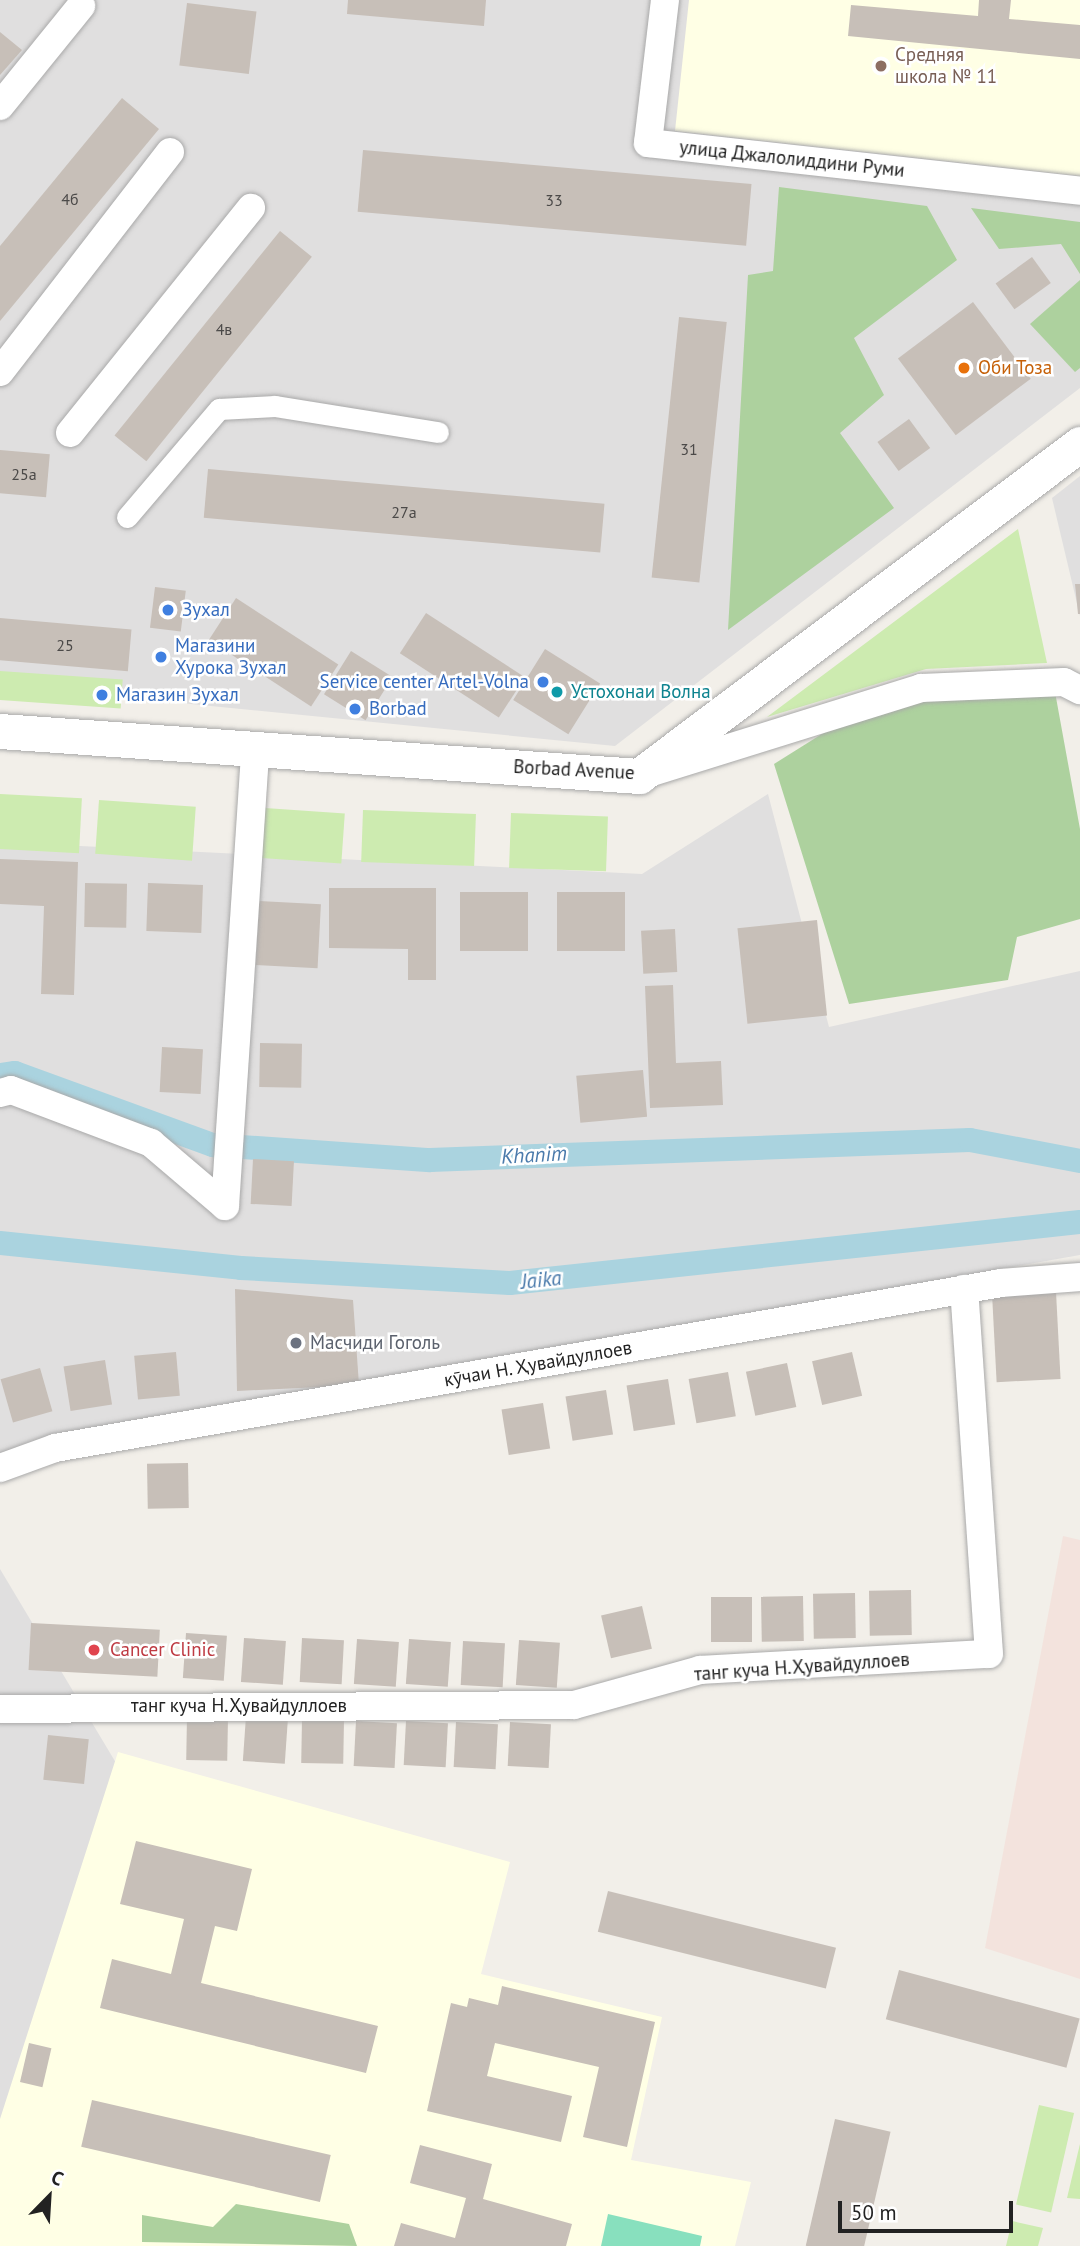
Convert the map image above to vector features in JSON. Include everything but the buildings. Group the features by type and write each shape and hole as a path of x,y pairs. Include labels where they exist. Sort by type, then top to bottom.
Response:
{"street":[{"name":"улица Джалолиддини Руми","path":"665,0 648,143 1080,191"},
{"path":"0,106 81,6"},
{"path":"0,372 170,152"},
{"path":"69,432 251,208"},
{"path":"127,517 219,409 275,406 438,432"},
{"name":"Borbad Avenue","path":"0,731 639,776 1080,444"},
{"path":"639,776 921,688 1064,682 1080,690"},
{"path":"0,1093 11,1090 151,1143 225,1206 255,749"},
{"name":"кӯчаи Н. Ҳувайдуллоев","path":"0,1468 55,1448 964,1289 1080,1277"},
{"name":"танг куча Н.Ҳувайдуллоев","path":"0,1709 574,1705 700,1670 989,1654 964,1289"}],"shaded area":[{"path":"0,0 1080,0 1080,388 615,746 0,685"},
{"name":"Средняя школа № 11","path":"689,0 1080,0 1080,176 675,131"},
{"path":"1080,476 1080,616 1052,498"},
{"path":"768,794 829,1027 1080,971 1080,1255 223,1406 0,1473 0,842 642,874"},
{"path":"1063,1536 1080,1540 1080,1979 985,1948"},
{"path":"0,1569 128,1783 0,2166"},
{"path":"118,1752 510,1862 481,1974 662,2017 631,2160 751,2182 735,2246 0,2246 0,2119"}],"green space":[{"path":"779,187 927,206 957,260 854,338 884,395 840,433 894,508 728,630 748,275 773,271"},
{"path":"971,208 1080,222 1080,274 1061,244 999,249"},
{"path":"1080,280 1080,368 1075,372 1030,324"},
{"path":"1018,529 1047,663 926,669 767,717"},
{"path":"0,671 123,680 121,709 0,700"},
{"path":"1055,692 1080,829 1080,919 1017,937 1008,980 849,1004 774,764 825,732 917,700"},
{"path":"0,794 82,798 79,853 0,849"},
{"path":"99,800 196,807 192,861 95,854"},
{"path":"265,808 345,814 341,863 262,858"},
{"path":"363,810 476,814 474,866 361,862"},
{"path":"511,813 608,816 606,871 509,868"},
{"path":"1039,2105 1074,2113 1051,2212 1016,2204"},
{"path":"1080,2144 1080,2199 1067,2198"},
{"path":"236,2204 349,2224 357,2246 142,2242 142,2215 213,2227"},
{"path":"608,2214 702,2236 700,2246 601,2246"},
{"path":"1012,2221 1043,2228 1038,2246 1006,2246"}],"waterway":[{"name":"Khanim","path":"0,1075 15,1073 213,1145 430,1160 970,1140 1080,1161"},
{"name":"Jaika","path":"0,1243 241,1268 510,1283 1080,1222"}],"place":[{"name":"Средняя школа № 11","path":"881,66"},
{"name":"Оби Тоза","path":"964,368"},
{"name":"Зухал","path":"168,610"},
{"name":"Магазини Хурока Зухал","path":"161,657"},
{"name":"Service center Artel-Volna","path":"543,682"},
{"name":"Устохонаи Волна","path":"557,692"},
{"name":"Магазин Зухал","path":"102,695"},
{"name":"Borbad","path":"355,709"},
{"name":"Масчиди Гоголь","path":"296,1343"},
{"name":"Cancer Clinic","path":"94,1650"}]}
